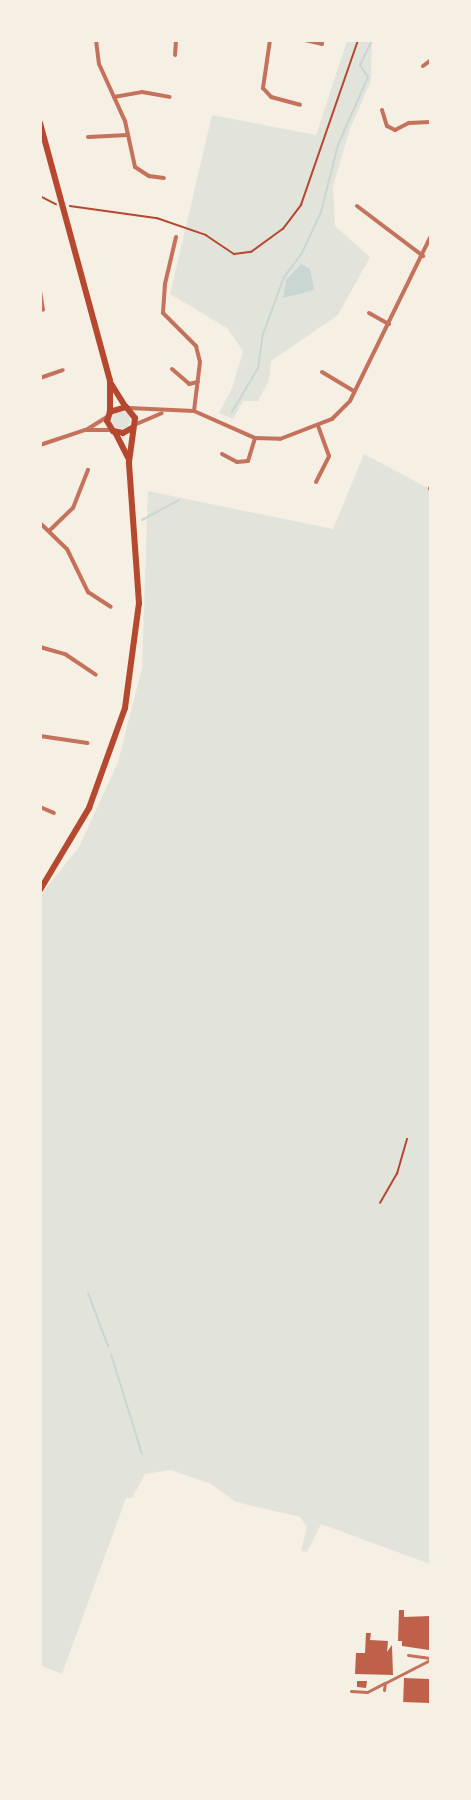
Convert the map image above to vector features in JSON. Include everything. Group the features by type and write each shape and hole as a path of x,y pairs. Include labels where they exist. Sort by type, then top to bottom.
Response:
{"main road":[{"path":"40,123 110,381 109,414 113,431 129,462"},
{"path":"40,890 89,808 125,708 139,603 129,462 134,416 110,381"},
{"path":"109,414 127,408"},
{"path":"113,431 133,427"}],"street":[{"path":"96,40 99,64 128,135 135,167 149,176 164,178"},
{"path":"175,55 176,40"},
{"path":"270,40 263,88 271,97 300,105"},
{"path":"304,40 322,42"},
{"path":"423,66 430,61"},
{"path":"114,97 142,92 170,98"},
{"path":"382,110 387,126 395,130 409,123 430,122"},
{"path":"88,137 128,135"},
{"path":"357,206 423,256"},
{"path":"176,237 165,284 163,313 196,346 200,362 194,411"},
{"path":"127,408 194,411 255,438 280,439 333,419 354,392 368,357 389,324 430,238"},
{"path":"40,291 43,310"},
{"path":"369,313 389,324"},
{"path":"172,369 189,384 198,382"},
{"path":"40,378 63,370"},
{"path":"322,372 354,392"},
{"path":"133,427 165,411"},
{"path":"40,444 85,430 109,414"},
{"path":"316,482 328,456 318,426"},
{"path":"85,430 113,431"},
{"path":"222,454 248,461 255,438"},
{"path":"49,531 73,508 88,470"},
{"path":"40,523 77,564 88,592 111,607"},
{"path":"40,646 65,654 96,675"},
{"path":"40,736 87,743"},
{"path":"40,807 54,813"},
{"path":"408,1655 430,1659"},
{"path":"351,1691 367,1692 430,1659"},
{"path":"384,1690 385,1683"}],"path":[{"path":"70,206 179,224 206,235 223,249 243,255 283,229 306,193 358,40"},
{"path":"40,196 57,204"},
{"path":"380,1203 397,1174 407,1139"}],"shaded area":[{"path":"347,41 372,41 371,81 350,129 333,186 335,226 370,257 338,315 271,361 269,380 258,401 243,401 233,419 219,413 232,388 243,351 227,328 170,294 212,115 316,135"},
{"path":"301,264 310,269 314,290 283,298 286,280"},
{"path":"121,411 127,414 130,420 127,426 121,429 115,426 112,420 115,414"},
{"path":"364,454 430,489 430,1564 321,1524 307,1552 301,1551 307,1526 300,1517 236,1502 211,1484 171,1470 145,1474 132,1498 126,1498 62,1674 40,1665 40,896 79,847 118,762 142,668 148,491 333,529"}],"building":[{"path":"399,1610 404,1610 404,1617 430,1616 429,1650 402,1646 402,1641 398,1641"},
{"path":"366,1633 371,1633 370,1640 388,1641 387,1652 392,1645 393,1675 355,1674 356,1653 365,1653"},
{"path":"404,1678 430,1679 429,1703 403,1702"},
{"path":"357,1681 367,1681 366,1688 357,1687"}],"waterway":[{"path":"232,412 258,368 263,334 284,277 302,253 321,212 338,145 368,77 360,65 372,40"},
{"path":"142,520 179,500"},
{"path":"88,1293 108,1346"},
{"path":"111,1354 142,1454"}]}
